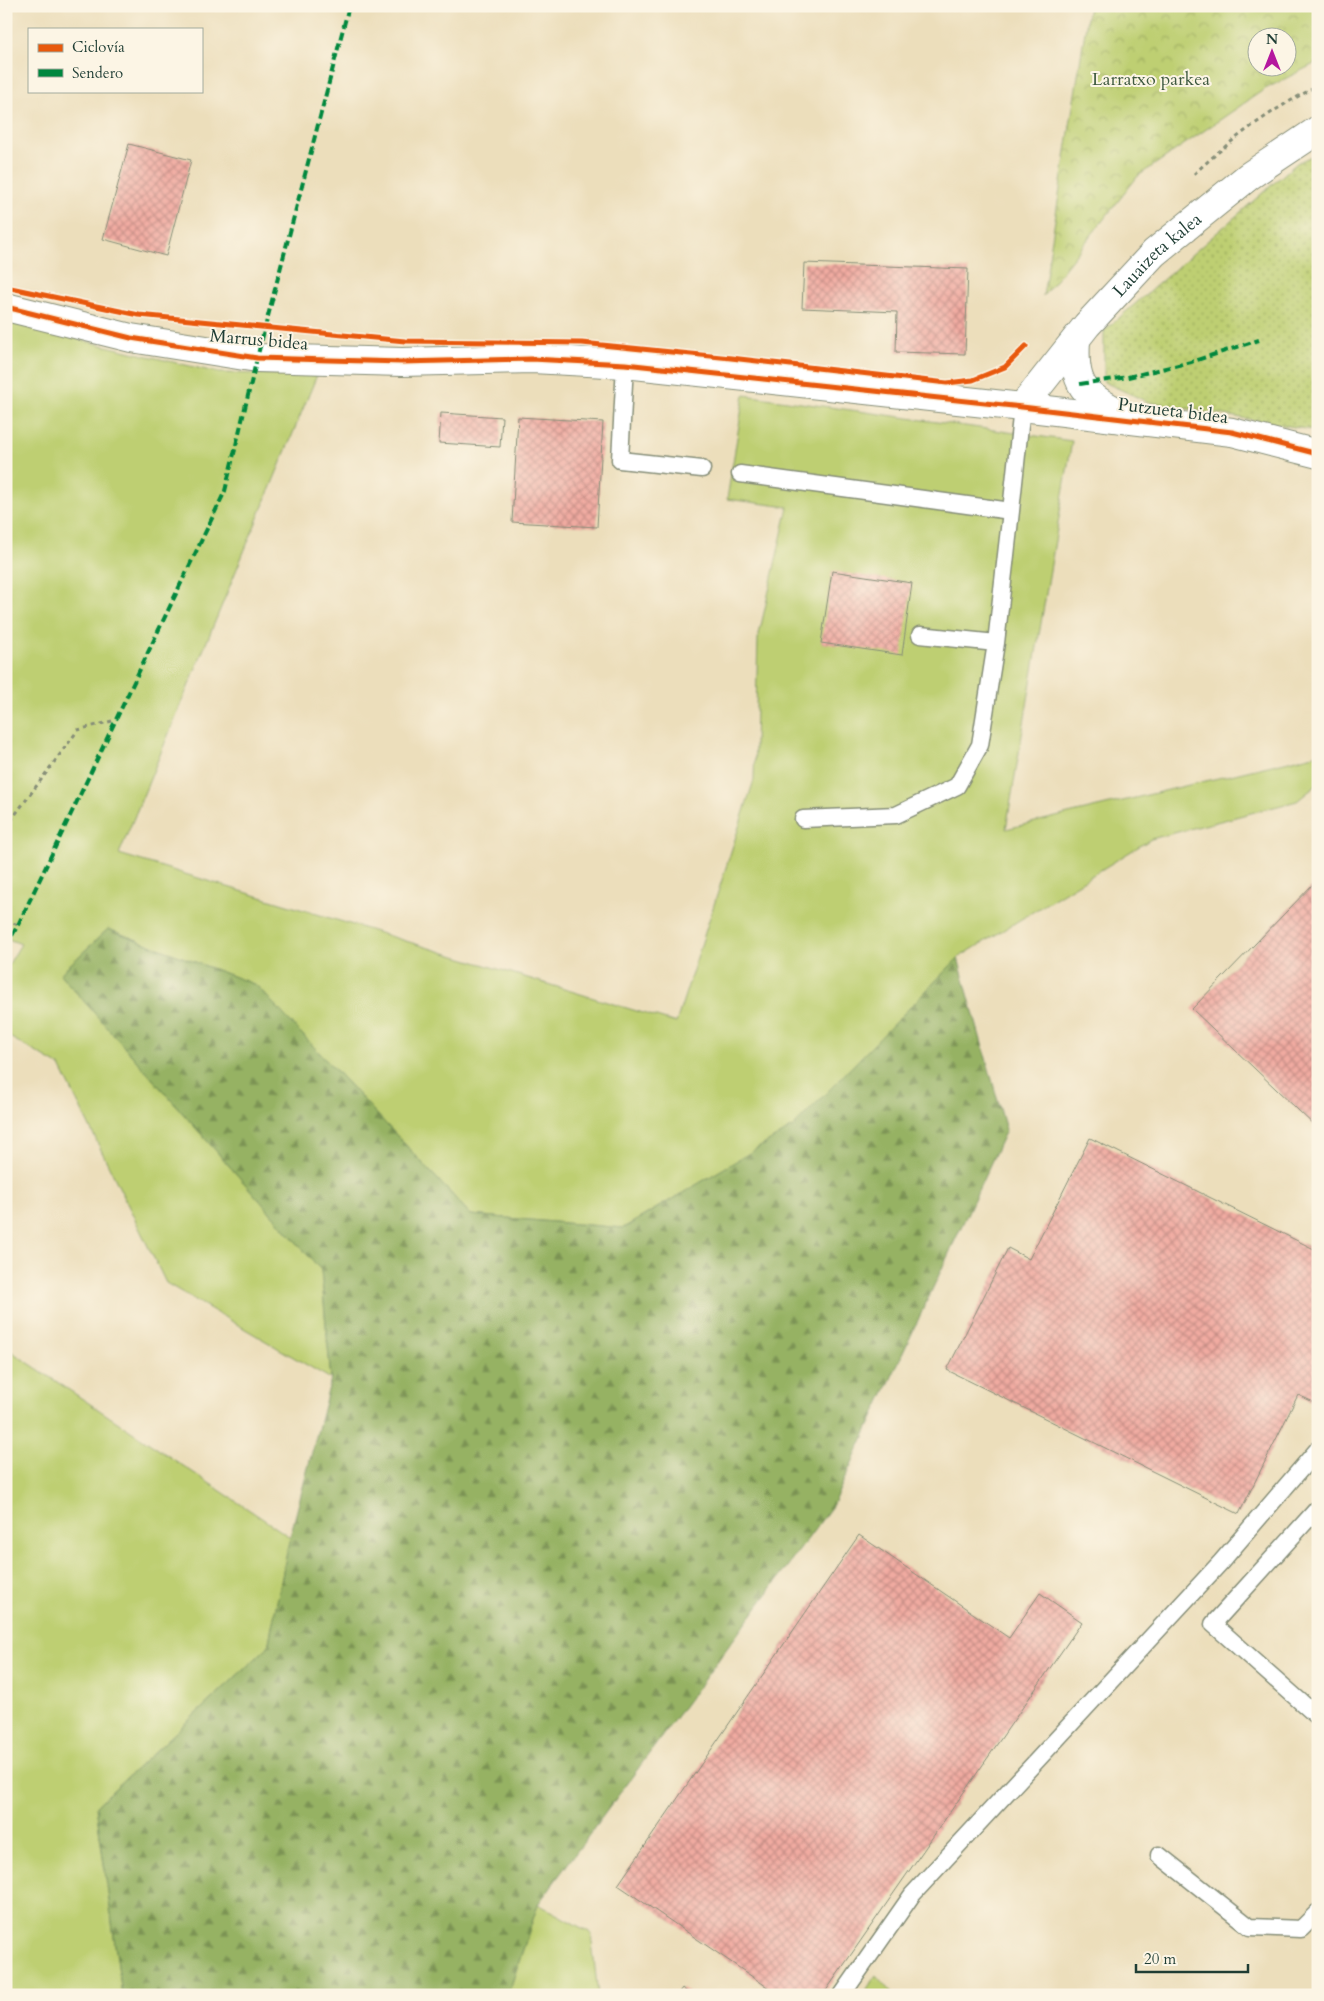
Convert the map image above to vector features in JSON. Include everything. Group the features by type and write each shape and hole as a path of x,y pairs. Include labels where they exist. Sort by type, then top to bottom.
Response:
{"street":[{"name":"Lauaizeta kalea","path":"1022,407 1087,325 1154,253 1249,176 1318,130"},
{"name":"Marrus bidea","path":"6,307 131,338 256,358 402,362 532,359 625,364 1022,407"},
{"path":"1076,340 1074,362 1080,384 1096,402 1135,420"},
{"name":"Putzueta bidea","path":"1022,407 1232,432 1318,454"}],"lane":[{"path":"625,364 620,460 702,469"},
{"path":"803,819 896,815 957,786 980,744 996,643 1022,407"},
{"path":"740,474 1010,510"},
{"path":"920,635 996,643"},
{"path":"842,1995 912,1895 1221,1562 1318,1449"},
{"path":"1318,1508 1213,1624 1318,1717"},
{"path":"1159,1855 1250,1926 1301,1929 1318,1912"}],"path":[{"path":"6,826 78,730 116,720"},
{"path":"6,920 18,925"}],"green space":[{"name":"Larratxo parkea","path":"1089,6 1318,6 1318,62 1296,73 1296,28 1246,28 1246,78 1287,78 1265,89 1138,176 1043,296"},
{"path":"1318,153 1318,431 1148,402 1104,382 1104,331 1297,163"},
{"path":"6,322 219,373 317,375 119,854 676,1023 754,780 758,639 788,507 727,499 744,395 1072,441 1006,829 1318,754 1318,784 1297,801 1151,839 958,958 793,1128 623,1228 471,1215 256,985 108,929 60,974 321,1270 331,1379 166,1283 60,1066 6,1035 6,969 21,944 6,938"},
{"path":"108,929 256,985 471,1215 624,1228 793,1127 958,958 1006,1130 832,1506 538,1904 508,1995 122,1995 96,1806 268,1647 290,1537 331,1379 321,1270 60,974"},
{"path":"6,1348 290,1537 268,1647 96,1806 122,1995 6,1995"},
{"path":"538,1904 591,1933 598,1995 508,1995"},
{"path":"876,1975 893,1995 863,1995"}],"building":[{"path":"129,144 191,160 166,256 103,239"},
{"path":"804,263 968,269 965,354 896,352 897,312 802,308"},
{"path":"441,413 502,417 500,447 439,443"},
{"path":"518,417 603,422 597,527 512,522"},
{"path":"832,571 912,583 902,655 821,643"},
{"path":"1318,879 1318,1129 1192,1009"},
{"path":"1090,1138 1318,1251 1318,1404 1298,1395 1239,1514 947,1370 1008,1248 1029,1259"},
{"path":"859,1535 1009,1638 1040,1593 1082,1622 823,1995 779,1995 618,1885"},
{"path":"682,1988 691,1995 677,1995"}],"marked path":[{"path":"6,946 18,925 225,491 257,358 349,6"},
{"path":"1080,384 1128,377 1191,362 1259,340"}],"cycle path":[{"path":"6,287 139,315 405,341 582,343 947,383 973,380 1005,367 1026,346"},
{"path":"6,307 131,338 257,358 402,362 532,359 625,364 1232,432 1318,454"}]}
